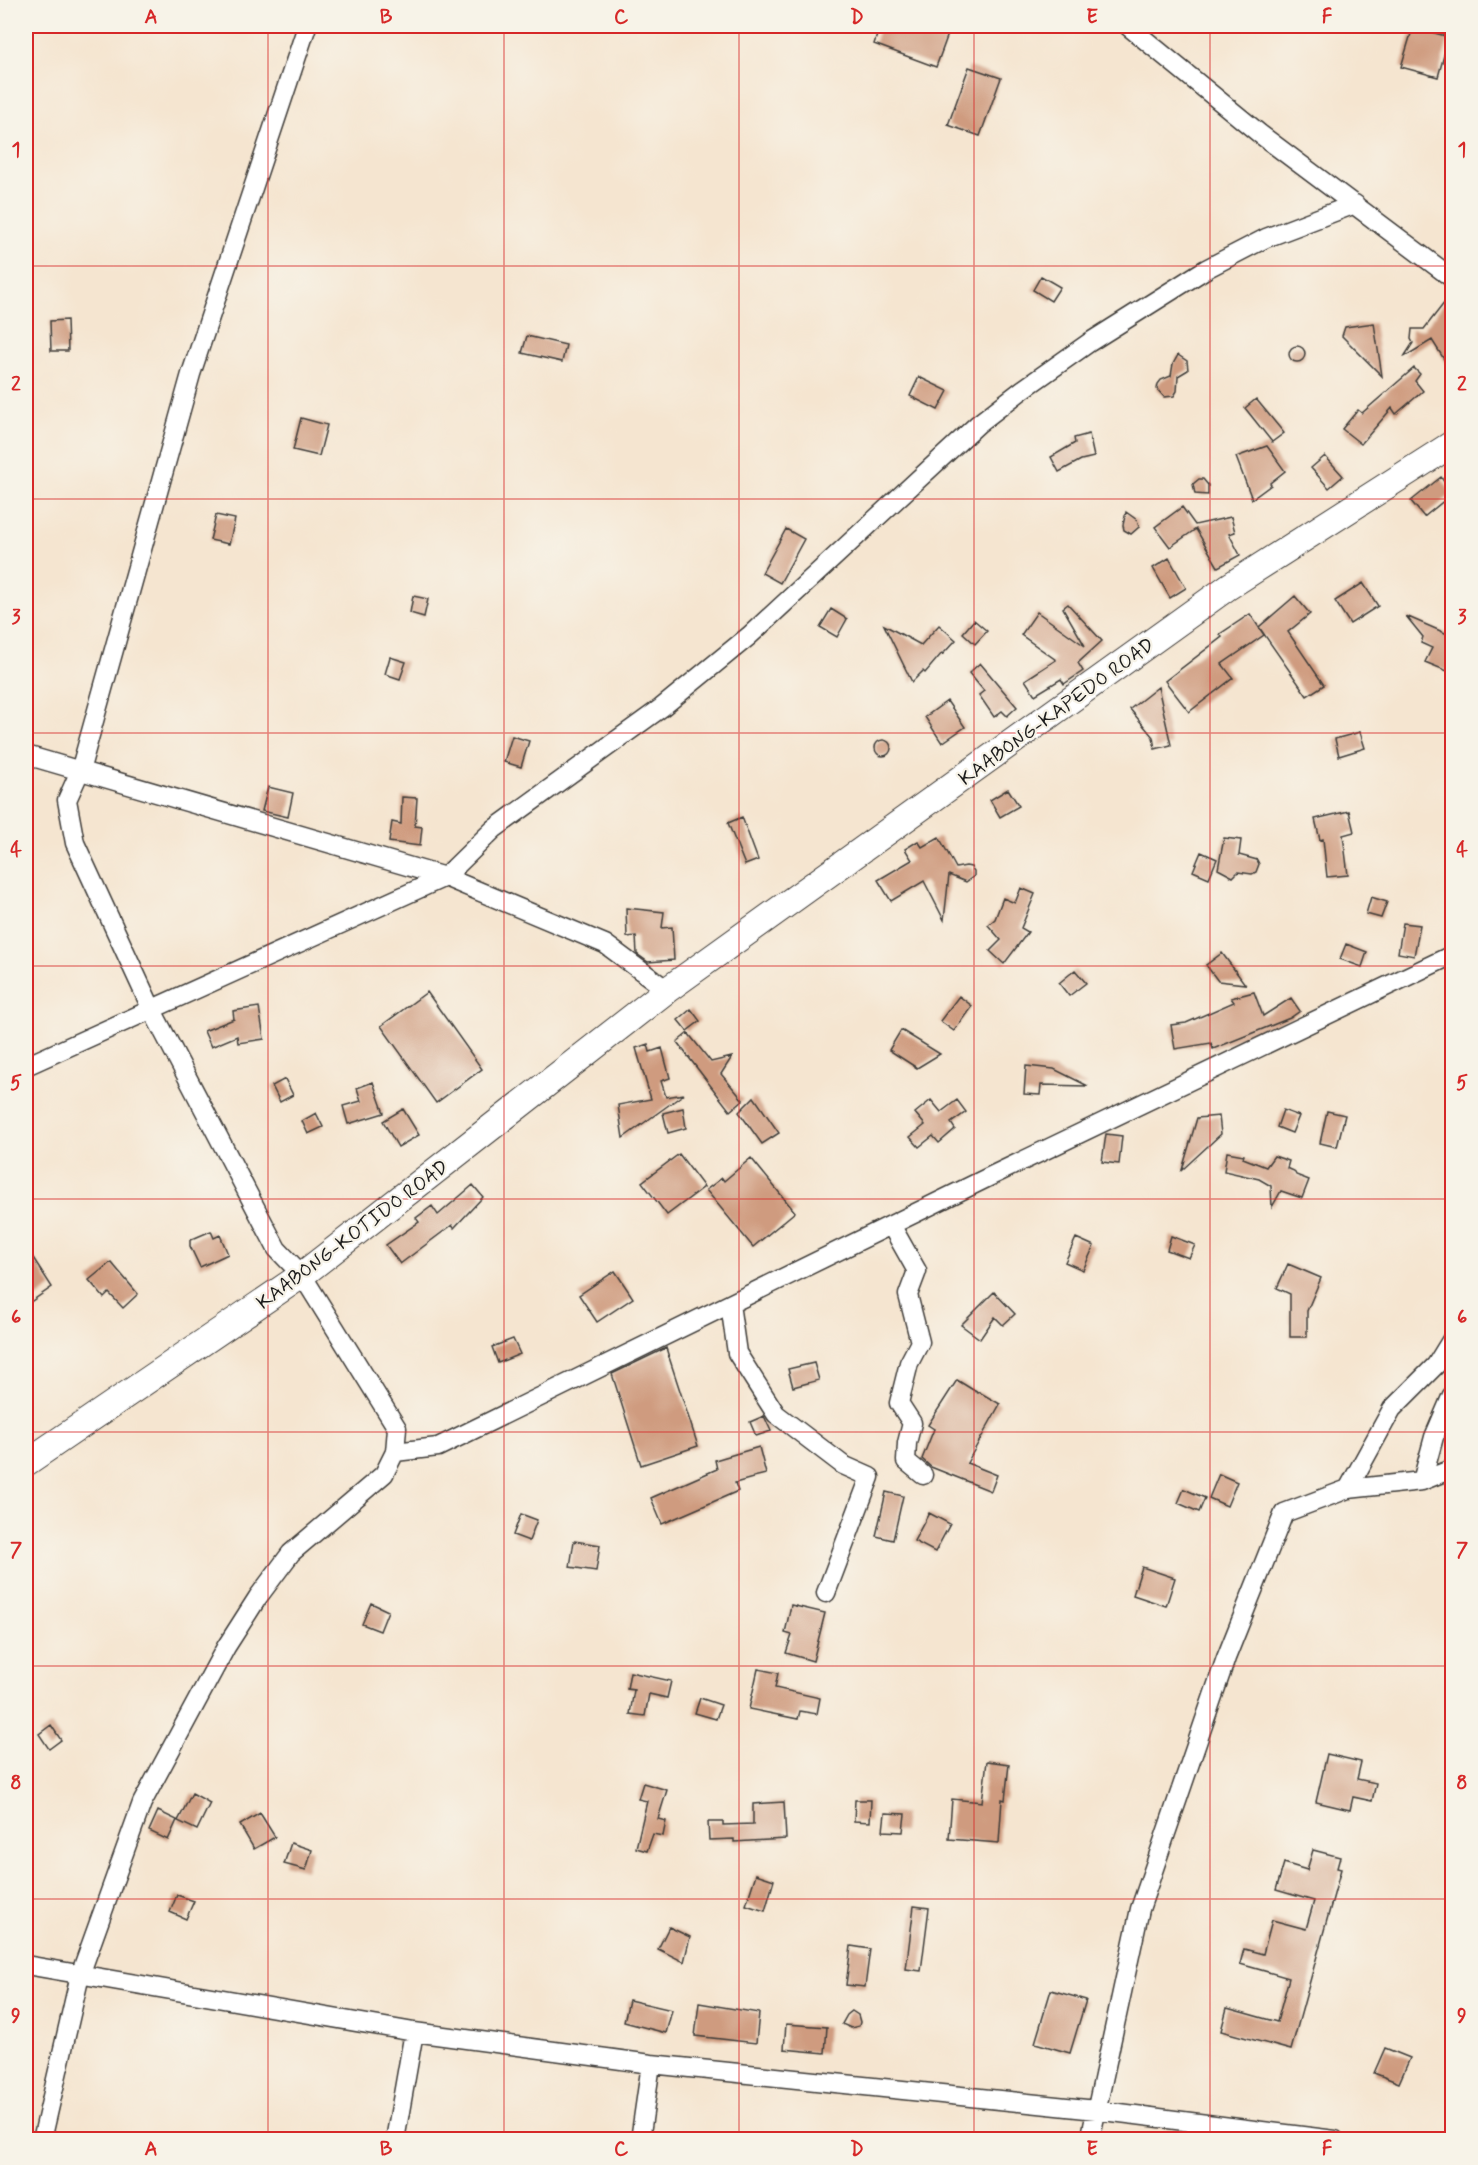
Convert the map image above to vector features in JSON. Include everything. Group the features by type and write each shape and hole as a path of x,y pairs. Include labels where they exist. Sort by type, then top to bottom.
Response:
{"main road":[{"name":"KAABONG-KAPEDO ROAD","path":"667,990 1228,587 1452,444"},
{"name":"KAABONG-KOTIDO ROAD","path":"26,1462 302,1275 667,990"}],"street":[{"path":"42,2139 80,1975 142,1803 226,1647 258,1597 291,1553 384,1474 395,1452 397,1428 302,1275 277,1249 152,1010 75,843 67,800 80,771 191,374 307,26"},
{"path":"1128,26 1260,134 1452,278"},
{"path":"26,1066 445,878 494,829 661,708 749,636 978,424 1022,390 1090,342 1206,269 1266,238 1355,204"},
{"path":"26,755 445,878 604,944 667,990"},
{"path":"395,1452 438,1448 730,1304 1452,955"},
{"path":"891,1226 917,1271 908,1295 920,1342 909,1363 899,1403 912,1423 907,1443 906,1461 923,1475"},
{"path":"730,1304 736,1353 776,1414 843,1465 870,1477 826,1593"},
{"path":"1348,1488 1392,1409 1436,1365 1452,1339"},
{"path":"1422,1481 1434,1437 1452,1395"},
{"path":"1090,2139 1140,1909 1226,1658 1284,1513 1348,1488 1422,1481 1452,1469"},
{"path":"26,1965 414,2032 651,2064 1096,2110 1335,2139"},
{"path":"395,2139 414,2032"},
{"path":"640,2139 651,2064"}],"building":[{"path":"880,26 951,26 936,67 874,44"},
{"path":"1413,27 1449,37 1438,77 1401,67"},
{"path":"969,67 1001,78 980,136 948,125"},
{"path":"1041,276 1060,287 1051,301 1033,290"},
{"path":"1452,293 1452,372 1432,340 1404,357 1413,343 1412,329 1424,329"},
{"path":"67,320 68,351 51,351 50,321"},
{"path":"1374,323 1382,376 1342,336 1345,327"},
{"path":"527,336 566,345 562,362 522,353"},
{"path":"1294,346 1300,346 1305,354 1303,360 1294,362 1289,357 1289,351"},
{"path":"1178,355 1187,361 1188,370 1178,376 1177,391 1174,396 1164,397 1157,389 1158,384 1161,380 1171,376 1173,364"},
{"path":"1414,368 1420,374 1415,381 1423,391 1396,414 1392,408 1361,444 1342,429 1358,410 1362,413"},
{"path":"919,377 948,391 938,410 910,396"},
{"path":"1256,399 1284,433 1272,442 1245,408"},
{"path":"301,418 327,425 319,456 293,450"},
{"path":"1089,434 1094,457 1081,460 1059,472 1051,457 1075,443 1074,438"},
{"path":"1267,446 1285,471 1252,499 1236,457"},
{"path":"1325,456 1343,476 1329,488 1311,468"},
{"path":"1441,477 1452,494 1424,517 1411,501"},
{"path":"1203,479 1208,485 1208,495 1195,494 1193,484"},
{"path":"1182,507 1195,525 1231,517 1235,532 1229,534 1240,555 1218,567 1196,529 1170,547 1155,527"},
{"path":"1126,512 1137,520 1139,527 1131,534 1124,530"},
{"path":"216,515 235,519 229,544 210,540"},
{"path":"786,529 804,539 780,583 762,573"},
{"path":"1169,558 1186,588 1170,598 1153,568"},
{"path":"1363,583 1378,606 1350,624 1335,601"},
{"path":"413,596 428,599 424,617 410,613"},
{"path":"1295,596 1310,614 1288,632 1324,685 1307,696 1259,627"},
{"path":"1068,604 1102,641 1078,663 1083,671 1064,684 1061,679 1035,695 1025,680 1056,660 1021,635 1037,612 1085,646 1063,608"},
{"path":"831,609 847,619 837,637 820,627"},
{"path":"1250,614 1264,635 1222,664 1233,678 1189,712 1165,681 1222,637 1220,634"},
{"path":"1406,616 1452,636 1452,673 1425,662 1432,648 1421,643 1423,637"},
{"path":"974,620 987,631 975,644 963,633"},
{"path":"884,625 921,645 939,625 956,640 925,673 923,671 912,682"},
{"path":"390,657 406,662 400,679 385,674"},
{"path":"980,663 1017,707 1007,716 1002,711 994,717 979,695 984,691 969,673"},
{"path":"1158,687 1171,745 1155,749 1153,737 1130,709"},
{"path":"947,701 965,727 942,743 925,717"},
{"path":"1360,732 1365,748 1339,756 1335,739"},
{"path":"512,736 529,741 521,767 504,762"},
{"path":"883,740 891,748 883,756 875,748"},
{"path":"268,787 293,793 288,817 262,811"},
{"path":"1008,789 1019,806 1000,817 990,800"},
{"path":"402,797 417,798 415,826 422,827 420,846 389,842 392,822 401,824"},
{"path":"1349,811 1354,832 1343,835 1348,875 1327,877 1323,839 1320,840 1315,819"},
{"path":"742,817 758,860 745,865 728,823"},
{"path":"939,837 956,868 966,866 971,867 974,871 974,876 966,882 949,875 944,920 924,881 891,901 878,880 912,860 905,849 918,841 922,847"},
{"path":"1224,838 1241,840 1239,855 1257,860 1259,864 1256,872 1252,874 1238,872 1233,877 1218,869"},
{"path":"1201,852 1217,859 1209,878 1193,871"},
{"path":"1021,888 1035,894 1021,928 1028,932 1004,964 990,951 1001,940 988,925 995,919 1003,898 1015,903"},
{"path":"1371,897 1387,902 1381,918 1366,914"},
{"path":"626,908 664,912 662,928 672,927 674,960 648,962 637,954 636,936 627,937"},
{"path":"1403,923 1420,925 1414,956 1398,953"},
{"path":"1346,944 1367,952 1362,967 1340,959"},
{"path":"1222,953 1245,984 1218,981 1206,965"},
{"path":"1075,970 1086,983 1069,996 1059,983"},
{"path":"427,992 482,1069 436,1103 381,1026"},
{"path":"1254,992 1263,1016 1291,998 1300,1011 1290,1018 1213,1049 1211,1043 1175,1049 1171,1025 1186,1023 1234,1002 1231,998"},
{"path":"959,996 972,1006 954,1031 940,1021"},
{"path":"259,1007 264,1039 238,1043 237,1036 211,1047 204,1031 234,1019 233,1011"},
{"path":"691,1009 700,1021 687,1031 678,1020"},
{"path":"901,1030 940,1054 917,1068 889,1050"},
{"path":"688,1033 711,1062 732,1057 721,1074 743,1100 730,1111 677,1042"},
{"path":"648,1044 650,1052 662,1048 670,1078 661,1081 666,1097 684,1094 623,1138 618,1105 651,1099 636,1048"},
{"path":"1026,1066 1054,1069 1088,1086 1041,1085 1040,1095 1024,1094"},
{"path":"285,1079 293,1095 280,1102 272,1086"},
{"path":"373,1082 384,1113 348,1124 343,1106 361,1101 357,1088"},
{"path":"754,1097 779,1133 762,1144 739,1112"},
{"path":"931,1100 941,1112 957,1100 966,1112 951,1123 955,1129 939,1143 933,1136 919,1147 910,1137 925,1125 915,1113"},
{"path":"683,1108 686,1128 668,1133 663,1113"},
{"path":"403,1109 419,1135 398,1147 383,1121"},
{"path":"1283,1110 1299,1116 1292,1133 1277,1127"},
{"path":"1327,1111 1345,1115 1337,1147 1320,1143"},
{"path":"316,1113 323,1127 308,1134 302,1121"},
{"path":"1219,1116 1221,1134 1182,1170 1197,1118"},
{"path":"1106,1134 1122,1136 1119,1164 1102,1162"},
{"path":"1227,1152 1244,1155 1243,1158 1266,1167 1274,1156 1289,1161 1287,1168 1294,1171 1296,1175 1309,1180 1302,1198 1281,1191 1272,1207 1271,1186 1259,1179 1224,1171"},
{"path":"679,1154 704,1187 667,1215 642,1182"},
{"path":"751,1158 795,1212 753,1247 706,1190 722,1178 724,1181"},
{"path":"473,1185 483,1197 454,1228 452,1225 400,1264 386,1245 419,1222 416,1218 432,1206 438,1215"},
{"path":"211,1231 214,1238 220,1235 228,1254 200,1267 190,1246 190,1240"},
{"path":"1171,1236 1195,1245 1189,1258 1167,1250"},
{"path":"1076,1238 1094,1246 1083,1270 1065,1262"},
{"path":"26,1247 52,1287 26,1305"},
{"path":"111,1262 138,1294 123,1308 109,1293 104,1298 89,1280"},
{"path":"1288,1264 1321,1278 1307,1311 1307,1337 1290,1337 1290,1294 1277,1288"},
{"path":"615,1271 633,1298 597,1322 579,1295"},
{"path":"994,1292 1015,1314 1003,1325 995,1317 980,1339 961,1325"},
{"path":"513,1339 520,1354 498,1363 492,1347"},
{"path":"666,1348 698,1446 641,1465 612,1374"},
{"path":"814,1363 819,1380 793,1387 788,1369"},
{"path":"957,1380 1000,1404 967,1463 997,1475 991,1491 931,1467 922,1459 934,1429 928,1425"},
{"path":"764,1416 771,1431 756,1436 750,1422"},
{"path":"759,1447 766,1474 735,1483 738,1491 662,1524 651,1498 717,1469 715,1460"},
{"path":"1219,1474 1237,1482 1227,1506 1209,1498"},
{"path":"1184,1489 1205,1498 1199,1512 1178,1503"},
{"path":"886,1492 903,1496 893,1540 876,1536"},
{"path":"929,1513 950,1524 935,1552 914,1541"},
{"path":"521,1514 537,1520 529,1541 513,1535"},
{"path":"574,1541 600,1545 596,1571 570,1567"},
{"path":"1142,1567 1175,1578 1166,1606 1133,1595"},
{"path":"371,1603 388,1611 380,1631 362,1624"},
{"path":"791,1605 825,1613 813,1661 786,1653 792,1635 785,1633"},
{"path":"758,1669 778,1673 775,1688 820,1698 817,1714 800,1711 798,1719 749,1709"},
{"path":"630,1672 671,1681 667,1698 649,1694 645,1716 630,1714 634,1690 627,1689"},
{"path":"700,1698 721,1705 716,1719 695,1713"},
{"path":"51,1725 61,1740 49,1749 39,1734"},
{"path":"1327,1754 1361,1762 1357,1779 1376,1783 1372,1801 1353,1797 1350,1810 1316,1802"},
{"path":"987,1761 1009,1764 1005,1800 1002,1799 999,1843 949,1839 952,1799 982,1802"},
{"path":"643,1783 667,1790 658,1819 666,1821 663,1836 653,1834 647,1851 636,1848 647,1801 638,1799"},
{"path":"192,1793 210,1803 197,1830 178,1821"},
{"path":"855,1800 871,1800 870,1822 854,1821"},
{"path":"784,1802 786,1839 734,1842 734,1839 709,1840 708,1822 723,1822 723,1825 753,1824 753,1804"},
{"path":"158,1811 177,1820 168,1840 149,1831"},
{"path":"260,1813 275,1837 254,1849 240,1825"},
{"path":"885,1813 905,1814 903,1832 883,1831"},
{"path":"291,1843 312,1850 306,1870 284,1864"},
{"path":"1313,1850 1340,1857 1337,1868 1341,1869 1291,2050 1221,2031 1227,2008 1277,2022 1289,1978 1240,1964 1244,1949 1263,1954 1272,1920 1306,1929 1314,1901 1276,1890 1284,1863 1307,1870"},
{"path":"756,1874 774,1880 765,1911 746,1905"},
{"path":"177,1895 194,1901 186,1919 170,1912"},
{"path":"914,1906 929,1908 921,1971 906,1969"},
{"path":"669,1927 690,1937 684,1962 658,1949"},
{"path":"851,1946 870,1949 865,1987 846,1985"},
{"path":"1051,1990 1086,2000 1070,2053 1035,2043"},
{"path":"629,2000 672,2010 666,2033 624,2022"},
{"path":"699,2003 759,2013 756,2043 695,2036"},
{"path":"852,2011 858,2015 860,2022 859,2026 851,2028 842,2024"},
{"path":"786,2024 827,2027 825,2053 784,2049"},
{"path":"1385,2048 1410,2058 1399,2083 1374,2073"}]}
